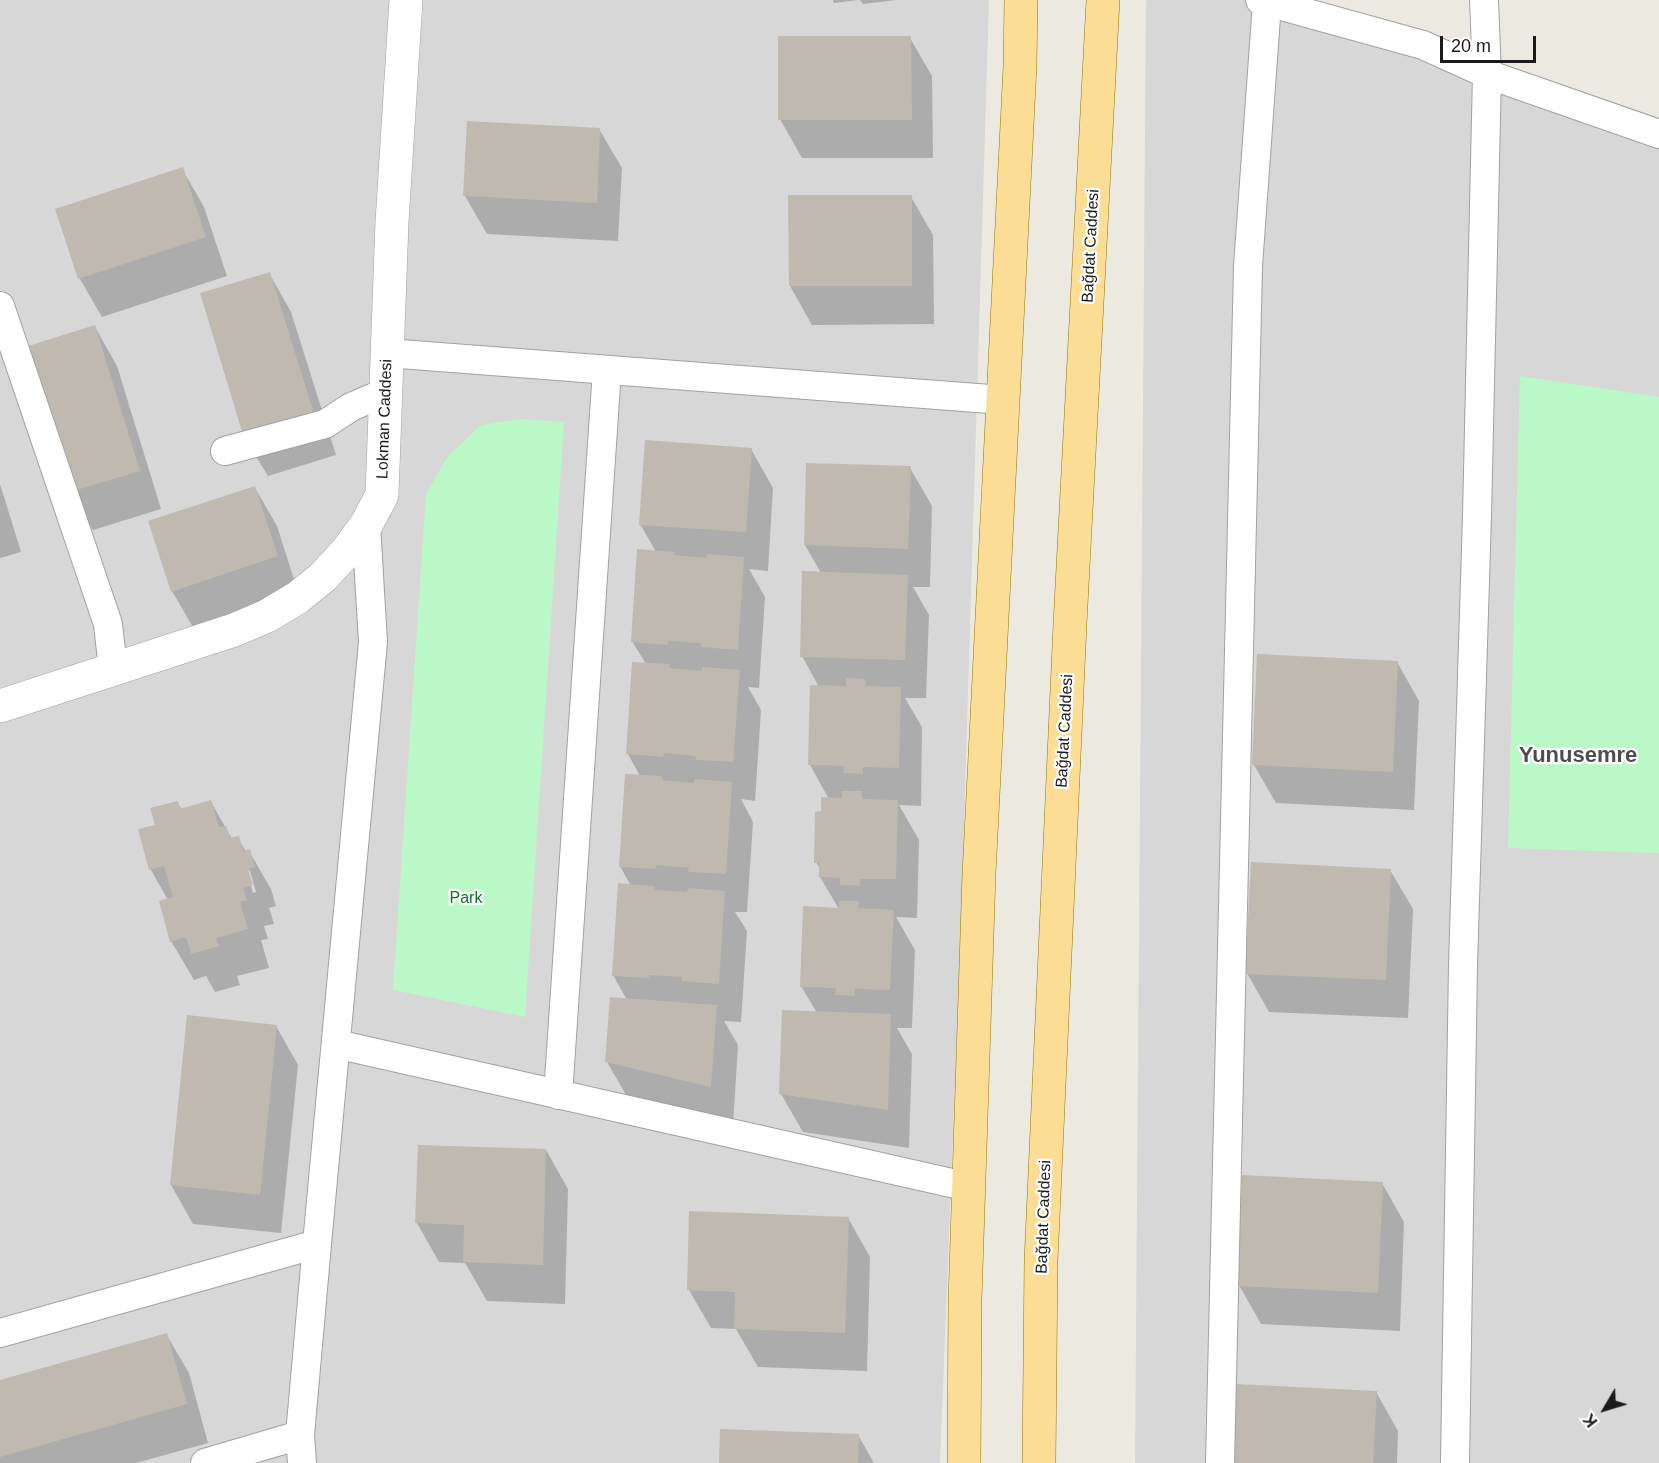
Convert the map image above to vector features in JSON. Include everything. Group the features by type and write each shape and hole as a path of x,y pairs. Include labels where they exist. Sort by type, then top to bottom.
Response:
{"main road":[{"path":"964,1463 965,1300 979,874 1020,66 1021,0"},
{"name":"Bağdat Caddesi","path":"1038,1463 1042,1249 1070,624 1103,0"}],"street":[{"name":"Lokman Caddesi","path":"0,706 234,630 267,616 297,598 323,576 346,552 366,525 382,495 392,222 406,0"},
{"path":"1455,1463 1462,965 1477,516 1487,74 1484,0"},
{"path":"1220,1463 1248,266 1264,1 1423,45 1487,74 1659,135"},
{"path":"0,306 108,624 113,669"},
{"path":"387,353 1003,400"},
{"path":"558,1095 607,370"},
{"path":"225,451 325,424 351,407 386,392"},
{"path":"205,1463 301,1449 317,1244 373,642 366,525"},
{"path":"336,1044 969,1187"},
{"path":"0,1333 317,1244"}],"shaded area":[{"path":"0,0 989,0 960,957 940,1463 0,1463"},
{"path":"1146,0 1282,0 1659,135 1659,1463 1135,1463"}],"green space":[{"path":"1520,376 1659,397 1659,853 1508,848"},
{"name":"Park","path":"521,419 564,422 525,1017 393,990 426,494 448,456 481,425"}],"building":[{"path":"778,36 911,36 912,120 778,120"},
{"path":"467,121 600,128 597,203 463,196"},
{"path":"183,167 206,237 78,279 55,209"},
{"path":"788,195 912,195 912,286 789,286"},
{"path":"270,272 315,417 244,438 200,293"},
{"path":"95,325 140,471 70,492 25,347"},
{"path":"645,440 752,448 746,532 639,525"},
{"path":"806,463 911,466 908,549 804,545"},
{"path":"255,486 278,556 171,592 148,521"},
{"path":"637,549 707,558 707,554 744,557 738,650 701,647 701,643 668,641 668,645 631,642"},
{"path":"802,571 908,575 905,660 800,657"},
{"path":"1257,654 1398,661 1393,772 1252,765"},
{"path":"632,662 670,664 669,668 702,671 702,667 740,670 733,762 696,760 696,756 664,753 663,757 626,754"},
{"path":"846,678 865,679 866,686 901,687 899,768 863,767 863,774 843,773 844,766 808,765 810,685 846,686"},
{"path":"625,774 662,776 662,780 694,783 695,779 732,782 726,874 688,872 689,868 656,865 656,869 619,867"},
{"path":"842,791 862,791 862,799 898,800 896,879 860,879 860,886 840,885 840,878 819,877 819,863 814,863 815,812 821,811 821,797 842,798"},
{"path":"211,800 219,827 226,826 230,838 239,836 243,851 250,849 255,867 248,869 253,885 243,888 247,900 240,902 248,929 216,938 219,946 191,954 186,937 170,942 159,901 173,897 164,866 149,870 138,829 155,825 150,808 178,801 180,809"},
{"path":"1251,862 1391,869 1386,980 1245,974"},
{"path":"618,883 655,886 655,890 687,892 688,888 725,891 719,984 682,981 682,977 612,976"},
{"path":"839,901 859,901 858,908 894,910 890,990 855,989 855,996 835,995 836,988 800,987 803,906 839,908"},
{"path":"610,997 717,1005 711,1087 605,1062"},
{"path":"782,1010 891,1014 888,1110 779,1094"},
{"path":"187,1015 277,1025 260,1195 170,1185"},
{"path":"418,1145 546,1149 543,1265 463,1262 464,1225 415,1223"},
{"path":"1242,1175 1383,1182 1378,1293 1237,1286"},
{"path":"689,1211 849,1217 845,1333 734,1329 735,1292 687,1290"},
{"path":"167,1333 187,1404 0,1457 0,1380"},
{"path":"1236,1384 1377,1391 1373,1463 1233,1463"},
{"path":"720,1429 859,1434 858,1463 719,1463"}],"district":[{"name":"Yunusemre","path":"1578,756"}]}
